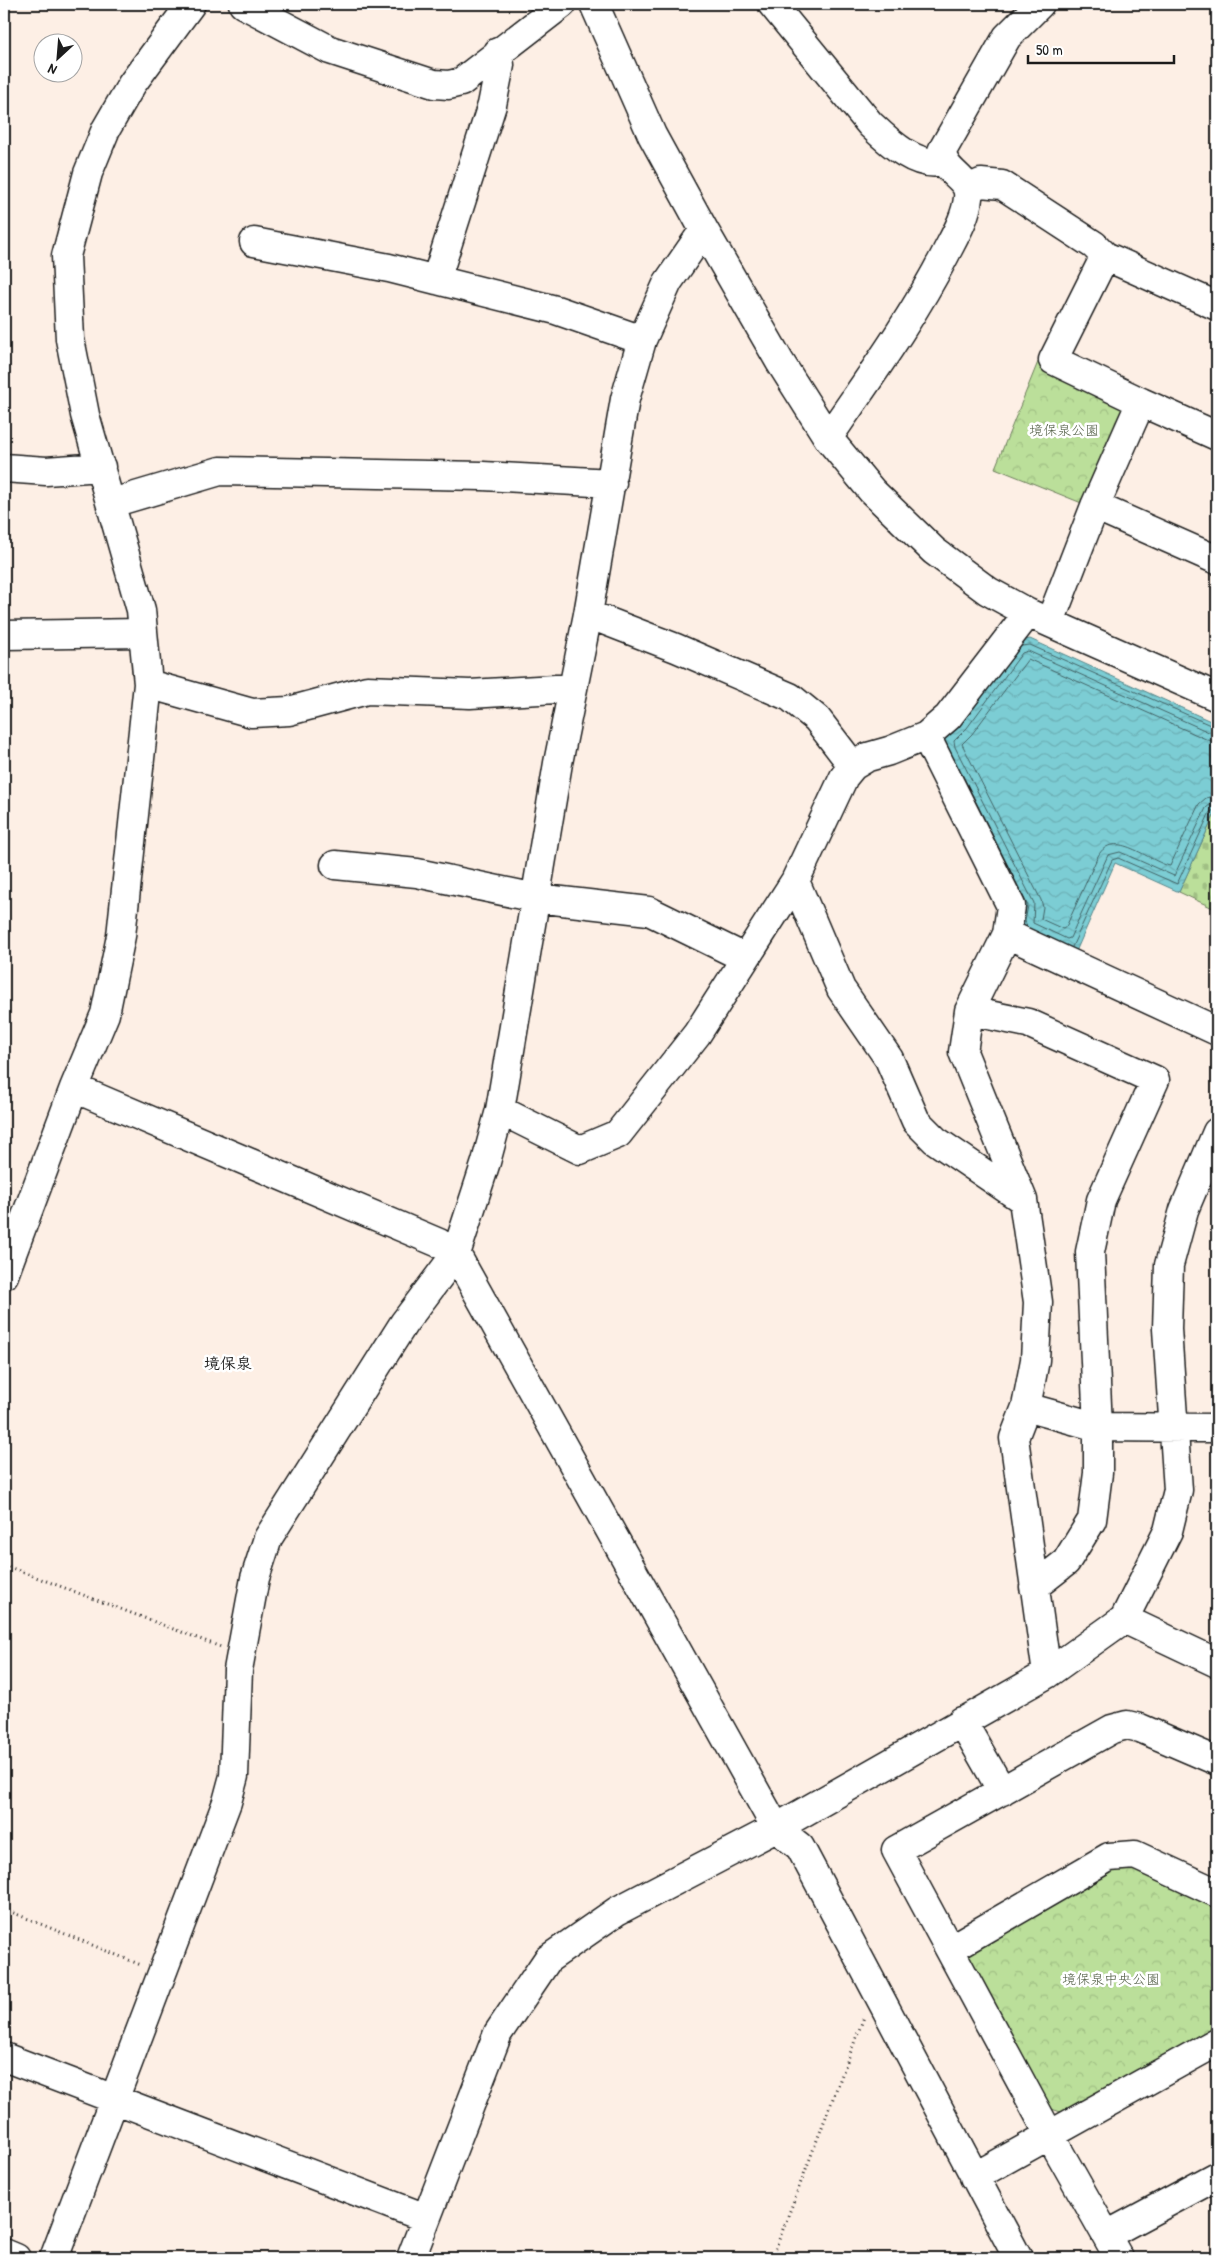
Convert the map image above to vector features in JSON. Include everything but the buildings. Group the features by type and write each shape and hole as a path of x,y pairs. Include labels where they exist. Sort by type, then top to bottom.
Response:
{"street":[{"path":"243,4 330,50 434,84 449,85 461,82 562,4"},
{"path":"594,4 652,135 704,230 780,362 828,438 872,491 934,551 988,591 1039,617 1217,697"},
{"path":"772,4 870,124 888,140 914,156 928,162 943,161"},
{"path":"828,438 925,295 959,229 968,198 968,189 943,161 942,151 1007,37 1040,4"},
{"path":"4,1275 74,1088 105,1014 121,936 148,684 141,610 112,503 85,415 70,339 66,256 88,173 106,129 181,7"},
{"path":"436,280 492,105 500,66 498,52"},
{"path":"968,189 981,183 1002,185 1094,245 1105,256 1217,306"},
{"path":"54,2258 226,1802 234,1776 238,1670 255,1578 268,1538 404,1323 456,1254 486,1162 500,1110 558,763 588,614 625,399 642,340 668,282 704,230"},
{"path":"254,242 389,268 556,310 642,340"},
{"path":"1105,256 1053,360 1217,436"},
{"path":"500,1110 580,1150 618,1134 697,1034 795,881 844,777 853,766 868,757 890,751 926,736 948,717 1039,617 1095,506 1141,402"},
{"path":"4,468 46,471 101,468"},
{"path":"112,503 220,471 483,476 612,483"},
{"path":"1095,506 1217,560"},
{"path":"588,614 676,648 790,697 817,719 853,766"},
{"path":"4,635 143,633"},
{"path":"148,684 252,714 289,711 367,690 470,694 573,688"},
{"path":"926,736 1011,906 1006,934 969,1012 963,1052 1023,1200 1038,1302 1035,1360 1026,1407 1014,1438 1047,1674"},
{"path":"335,865 417,874 536,898 648,911 745,958"},
{"path":"795,881 841,989 889,1059 916,1121 935,1140 1023,1200"},
{"path":"1006,934 1217,1031"},
{"path":"969,1012 1028,1023 1155,1080 1102,1200 1090,1252 1098,1427 1098,1473 1092,1520 1066,1562 1034,1587"},
{"path":"74,1088 439,1244 456,1254 776,1828 800,1847 1018,2258"},
{"path":"411,2258 498,2033 548,1959 617,1911 776,1828 1047,1674 1124,1619 1168,1531 1178,1490 1167,1329 1169,1265 1184,1210 1217,1132"},
{"path":"1026,1407 1098,1427 1217,1428"},
{"path":"1124,1619 1217,1663"},
{"path":"962,1721 1002,1791"},
{"path":"1217,1761 1140,1728 1127,1726 1112,1729 896,1850 1049,2134 1113,2246 1217,2176"},
{"path":"950,1949 1109,1857 1135,1855 1217,1893"},
{"path":"974,2177 1217,2042"},
{"path":"4,2057 426,2218"},
{"path":"4,2253 16,2258"},
{"path":"67,2258 78,2258"}],"path":[{"path":"4,1565 223,1648 242,1652"},
{"path":"4,1909 161,1973"},
{"path":"772,2258 875,1986"}],"green space":[{"name":"境保泉公園","path":"1038,362 1123,400 1127,412 1084,504 995,468"},
{"path":"1217,809 1217,910 1179,892"},
{"name":"境保泉中央公園","path":"1119,1866 1132,1867 1217,1905 1217,2024 1195,2041 1064,2113 1045,2107 967,1959 972,1946"}],"water":[{"path":"1030,639 1217,724 1217,809 1179,892 1115,863 1074,956 1025,933 944,750 942,735 1016,642"}],"district":[{"name":"境保泉","path":"228,1363"}]}
